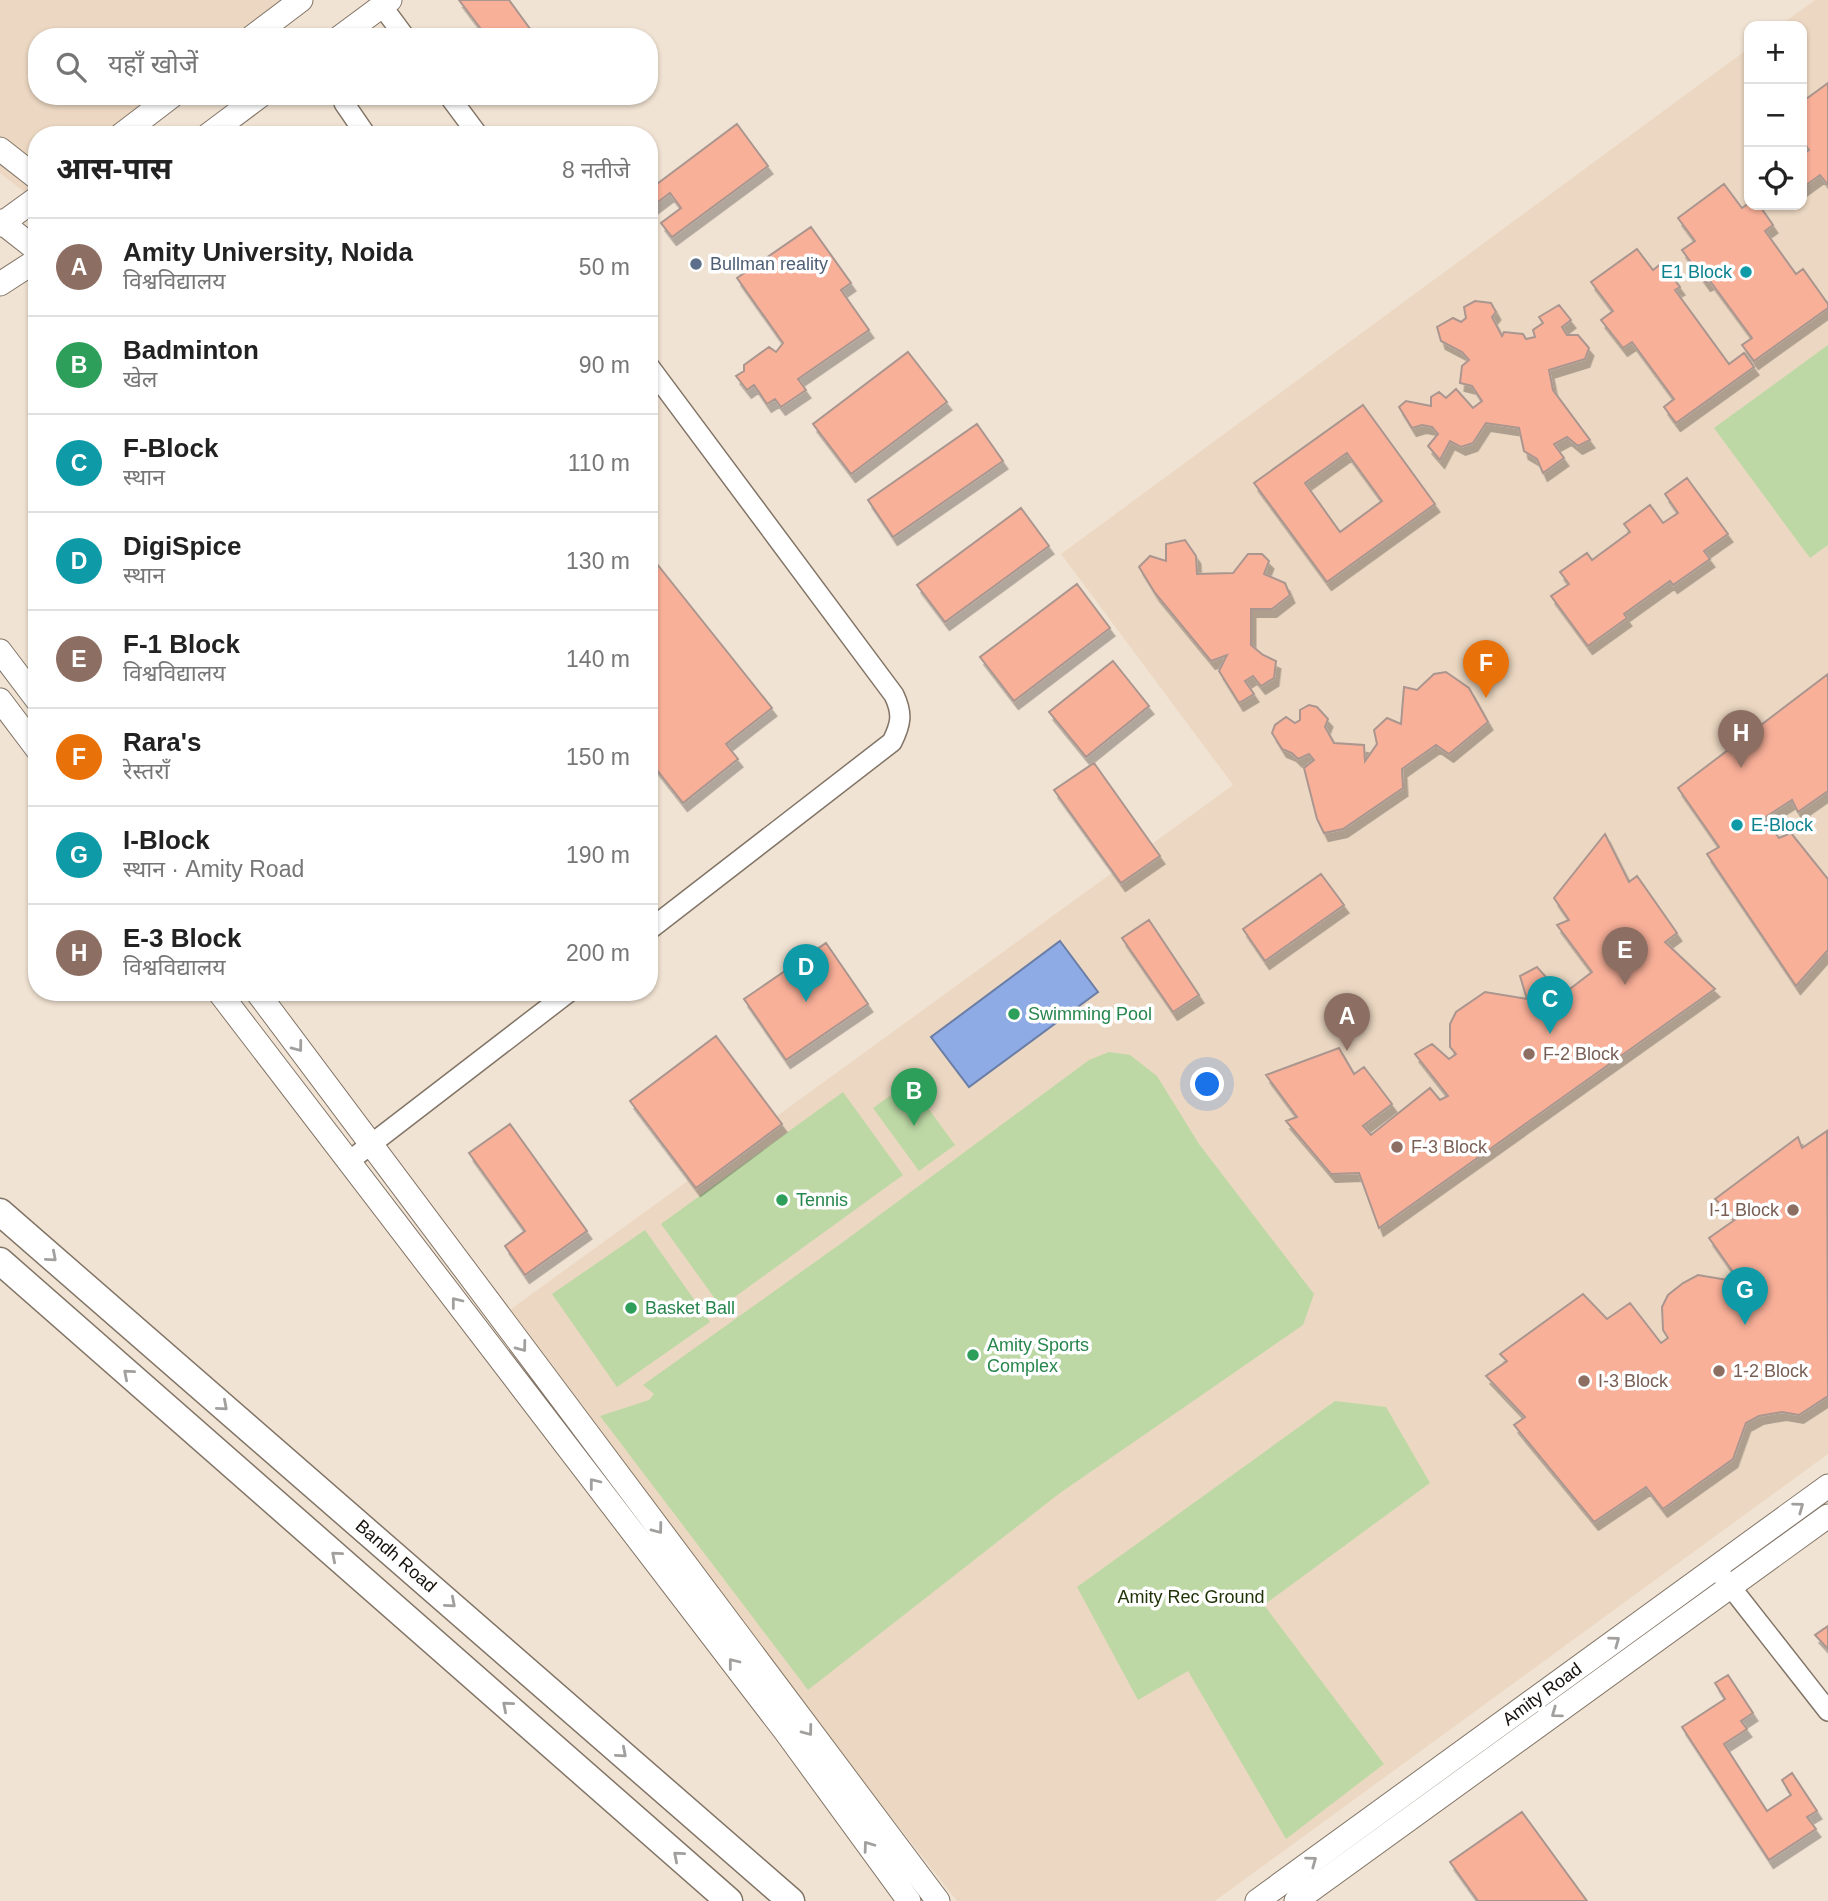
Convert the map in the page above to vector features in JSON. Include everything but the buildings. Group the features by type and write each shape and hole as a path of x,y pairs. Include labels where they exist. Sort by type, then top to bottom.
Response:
{"main road":[{"name":"Bandh Road","path":"0,1212 791,1901"},
{"path":"0,1261 729,1901"}],"street":[{"path":"264,28 301,0"},
{"path":"352,28 386,3 400,28"},
{"path":"133,126 160,105"},
{"path":"220,126 248,105"},
{"path":"345,105 360,126"},
{"path":"456,105 471,126"},
{"path":"0,149 28,171"},
{"path":"28,204 1,223 28,243"},
{"path":"0,284 28,266"},
{"path":"658,378 894,695 901,711 900,727 892,742 658,923"},
{"path":"0,651 28,688"},
{"path":"0,700 28,737"},
{"path":"226,1001 785,1731 909,1901"},
{"path":"264,1001 938,1901"},
{"path":"348,1163 557,1001"},
{"name":"Amity Road","path":"1256,1901 1828,1486"},
{"name":"Amity Road","path":"1296,1901 1828,1516"},
{"path":"1716,1568 1828,1711"}],"shaded area":[{"path":"0,0 314,0 277,28 28,28 28,105 173,105 145,126 28,126 28,195 0,173"},
{"path":"1815,0 1828,0 1828,1454 1215,1901 957,1901 500,1317 1233,785 1061,554 1744,52 1744,210 1807,210 1807,21 1786,21"}],"green space":[{"path":"1828,345 1828,545 1810,558 1714,428"},
{"name":"Amity Sports Complex","path":"1109,1052 1130,1055 1157,1076 1199,1144 1314,1294 1303,1325 1060,1493 808,1690 600,1416 649,1400 654,1394 643,1385 843,1242 1089,1060"},
{"path":"909,1082 955,1145 919,1171 873,1108"},
{"name":"Tennis","path":"843,1092 903,1175 721,1307 661,1224"},
{"name":"Basket Ball","path":"645,1230 710,1322 617,1387 552,1294"},
{"name":"Amity Rec Ground","path":"1335,1401 1386,1407 1430,1483 1264,1605 1384,1764 1286,1839 1188,1671 1138,1700 1077,1587"}],"water":[{"name":"Swimming Pool","path":"1060,941 1098,992 969,1087 931,1037"}],"place":[{"name":"Bullman reality","path":"696,264"},
{"name":"E1 Block","path":"1746,272"},
{"name":"Rara's","path":"1486,698"},
{"name":"E-3 Block","path":"1741,768"},
{"name":"E-Block","path":"1737,825"},
{"name":"F-1 Block","path":"1625,985"},
{"name":"DigiSpice","path":"806,1002"},
{"name":"Swimming Pool","path":"1014,1014"},
{"name":"F-Block","path":"1550,1034"},
{"name":"Amity University, Noida","path":"1347,1051"},
{"name":"F-2 Block","path":"1529,1054"},
{"name":"Badminton","path":"914,1126"},
{"name":"F-3 Block","path":"1397,1147"},
{"name":"Tennis","path":"782,1200"},
{"name":"I-1 Block","path":"1793,1210"},
{"name":"Basket Ball","path":"631,1308"},
{"name":"I-Block","path":"1745,1325"},
{"name":"Amity Sports Complex","path":"973,1355"},
{"name":"1-2 Block","path":"1719,1371"},
{"name":"I-3 Block","path":"1584,1381"}]}
